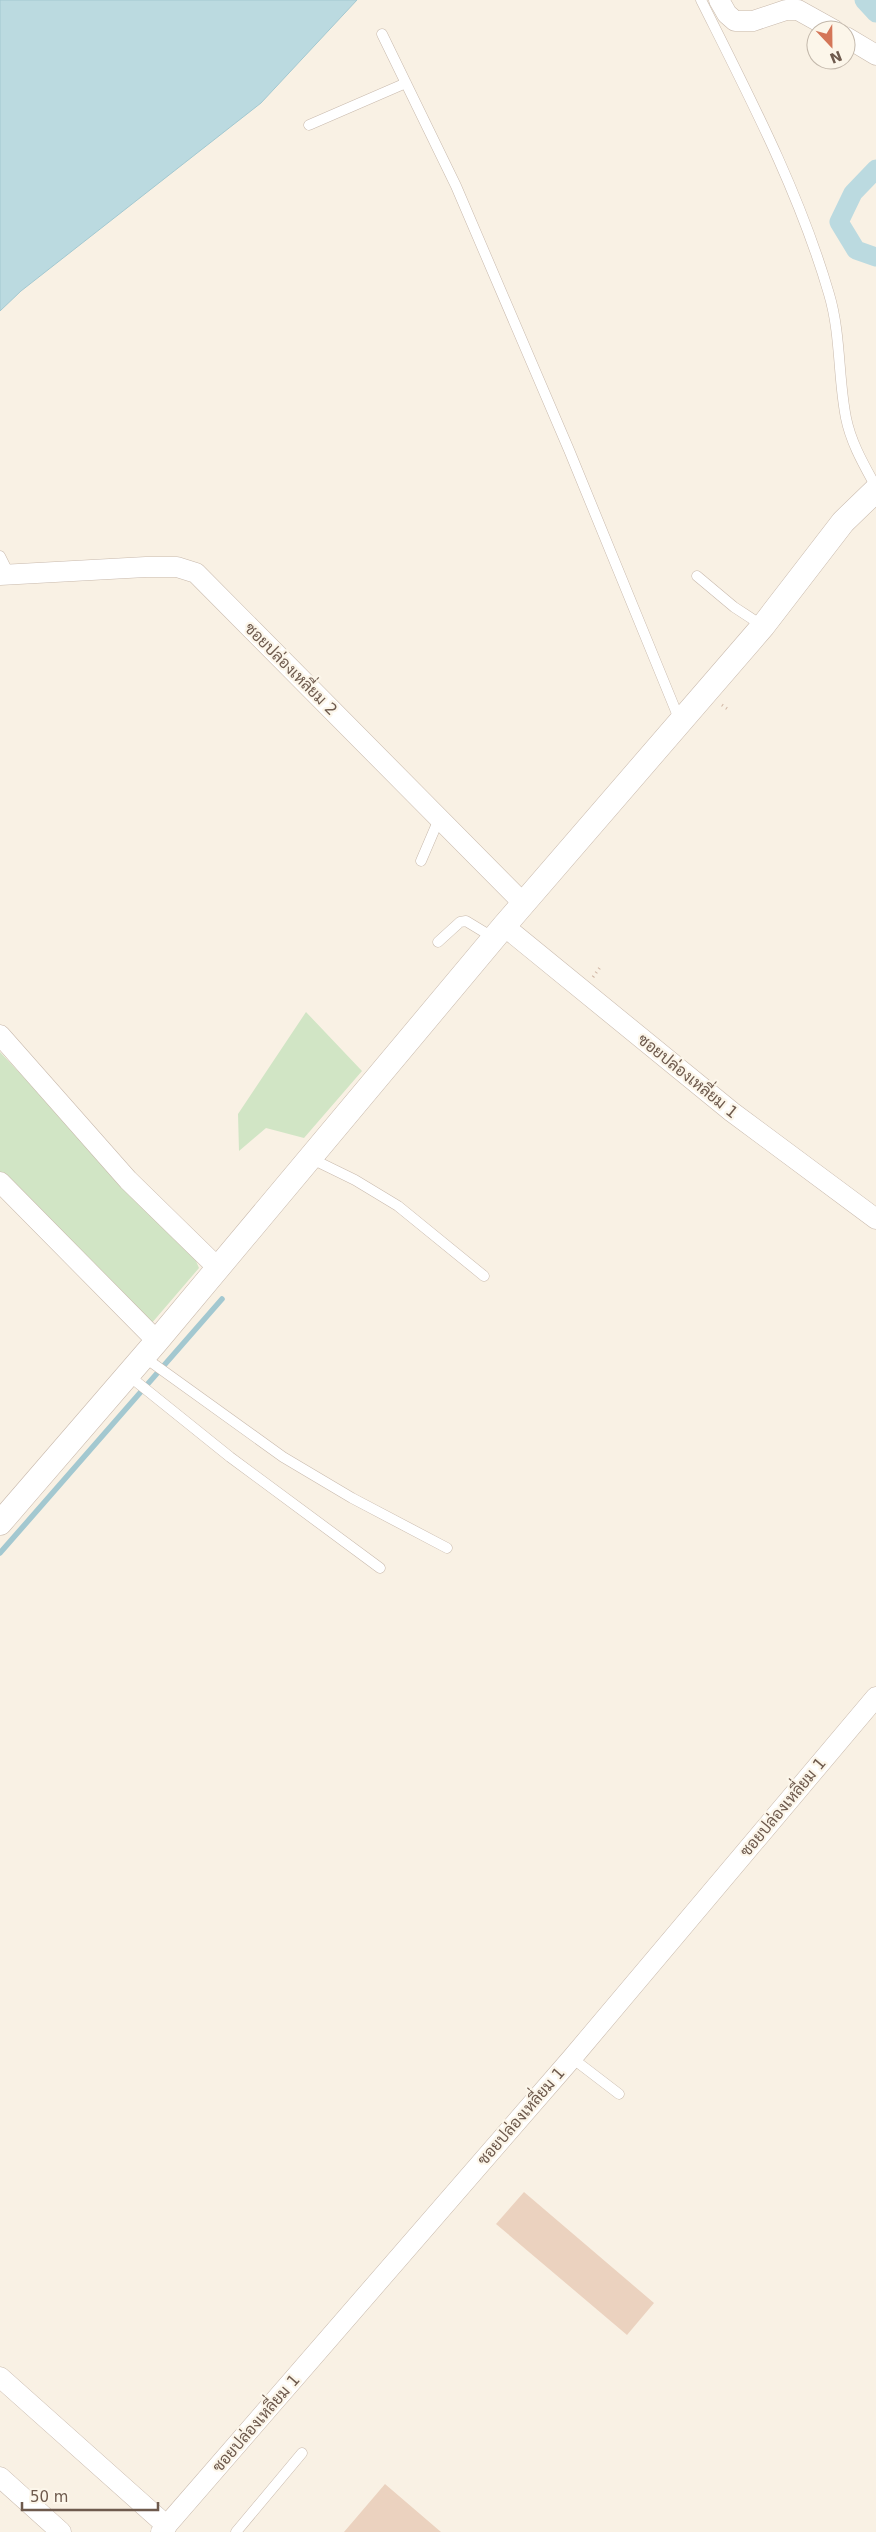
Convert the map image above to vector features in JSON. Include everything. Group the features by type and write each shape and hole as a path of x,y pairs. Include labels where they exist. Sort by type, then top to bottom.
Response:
{"street":[{"path":"720,0 727,14 735,21 753,21 799,5 820,20"},
{"path":"856,43 876,55"},
{"path":"0,1523 150,1349 499,932 763,626 843,522 876,489"},
{"name":"ซอยปล่องเหลี่ยม 2","path":"5,574 146,567 176,567 196,573 524,904"},
{"name":"ซอยปล่องเหลี่ยม 1","path":"499,932 732,1112 876,1219"},
{"path":"0,1036 128,1180 218,1268"},
{"path":"0,1182 150,1349"},
{"name":"ซอยปล่องเหลี่ยม 1","path":"168,2530 572,2058 876,1697"},
{"path":"0,2378 168,2530"},
{"path":"0,2477 62,2532"}],"lane":[{"path":"701,0 766,130 800,210 830,296 846,420 858,454 876,489"},
{"path":"382,34 456,186 680,720"},
{"path":"309,124 406,83"},
{"path":"0,556 5,574"},
{"path":"697,576 734,607 763,626"},
{"path":"421,861 439,819"},
{"path":"438,942 460,922 466,921 499,932"},
{"path":"310,1158 354,1180 398,1206 484,1276"},
{"path":"150,1349 283,1457 352,1498 447,1548"},
{"path":"128,1375 230,1457 380,1568"},
{"path":"572,2058 619,2094"},
{"path":"236,2532 302,2453"}],"green space":[{"path":"306,1012 362,1071 304,1138 266,1128 239,1151 238,1114"},
{"path":"0,1052 166,1228 193,1254 199,1268 151,1324 0,1178"}],"water":[{"path":"0,0 357,0 261,103 21,291 0,311"}],"building":[{"path":"524,2192 654,2303 627,2335 496,2224"},
{"path":"385,2484 441,2532 344,2532"}],"waterway":[{"path":"864,0 876,13"},
{"path":"876,169 853,193 839,222 856,250 876,257"},
{"path":"0,1553 222,1299"}]}
